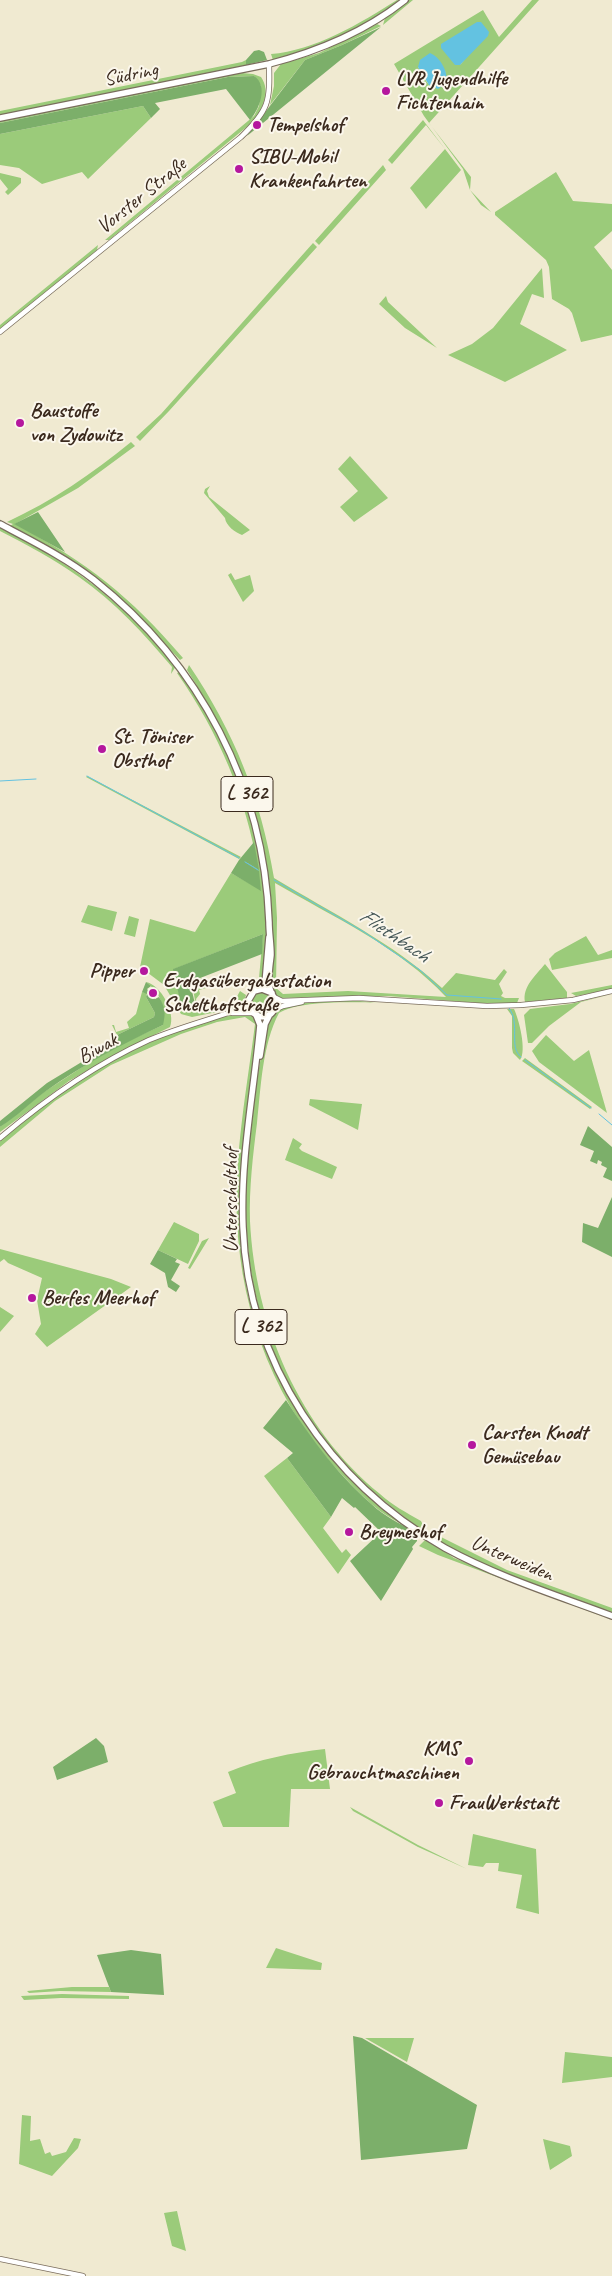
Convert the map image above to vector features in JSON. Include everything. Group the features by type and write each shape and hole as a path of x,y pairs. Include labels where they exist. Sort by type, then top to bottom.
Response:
{"main road":[{"name":"Südring","path":"0,118 269,64 302,55 341,40 380,19 405,0"},
{"name":"L 362","path":"0,524 70,563 109,593 151,632 196,690 230,752 251,807 264,867 271,946 269,987 273,995"},
{"name":"L 362","path":"262,989 265,984 269,935"},
{"path":"262,989 273,995 276,1004 271,1013 263,1017 254,1014 248,1003 251,994 262,989"},
{"name":"Unterschelthof","path":"252,1094 265,1024 271,1013"},
{"name":"Unterschelthof","path":"254,1014 260,1025 243,1204 244,1238 251,1290 264,1338 293,1399 323,1445 358,1484"},
{"name":"Unterweiden","path":"358,1484 398,1518 446,1548 509,1577 612,1616"}],"street":[{"name":"Vorster Straße","path":"0,332 256,123 267,104 270,89 269,64"},
{"path":"273,995 282,1001 402,999 487,1006 521,1006 573,1000 612,991"},
{"path":"271,1013 284,1006 314,1000"},
{"name":"Biwak","path":"0,1138 46,1100 97,1067 151,1040 243,1008 248,1003"},
{"name":"Biwak","path":"226,1014 254,1014"},
{"path":"0,2259 83,2276"}],"green space":[{"path":"397,0 400,1 370,21 339,37 307,50 273,60 271,54 304,48 320,42 368,18"},
{"path":"409,0 413,0 383,25 385,18"},
{"path":"532,0 539,0 429,123 394,64 483,10 499,37","holes":["481,22 471,52 460,65","418,67 445,70 446,83 436,87 432,86 426,81"]},
{"path":"377,24 381,26 305,60 270,105 274,86 274,73 281,64 319,53"},
{"path":"381,27 247,136 305,60"},
{"path":"254,51 264,52 267,60 246,65 246,60"},
{"path":"246,60 246,65 0,116 0,111"},
{"path":"242,73 261,77 264,82 265,99 254,121 109,240 105,240 254,116 259,106 261,86 254,76 228,77 0,123 0,121"},
{"path":"254,76 259,80 262,92 257,110 250,120 226,89 155,103 160,109 151,118 143,106 0,134 0,123 228,77"},
{"path":"143,106 151,118 88,179 82,172 42,184 19,168 0,165 0,134"},
{"path":"423,120 461,170 426,209 410,188 445,149 426,125 392,164 388,160"},
{"path":"432,127 471,177 470,190 463,169"},
{"path":"383,165 386,170 319,245 315,241"},
{"path":"556,172 573,201 612,204 612,231 594,247 612,270 612,335 581,342 572,313 569,309 552,299 549,267 546,260 495,215 495,212"},
{"path":"0,173 21,178 21,183 8,195 5,192 8,189 0,179"},
{"path":"470,190 491,212 481,205"},
{"path":"313,243 317,247 140,441 136,437 161,414"},
{"path":"98,245 97,250 0,329 0,325"},
{"path":"542,268 544,298 532,294 520,324 567,350 505,382 448,355 472,344 493,328"},
{"path":"386,296 388,302 437,348 405,328 379,304"},
{"path":"131,442 135,446 78,488 15,524 64,552 126,598 164,636 183,658 180,660 145,623 106,587 10,526 13,524 7,522 71,486"},
{"path":"350,456 388,498 354,522 340,507 358,491 338,469"},
{"path":"210,486 207,491 209,497 250,530 242,535 229,526 225,518 204,493 205,489"},
{"path":"38,512 65,552 14,524"},
{"path":"0,527 52,556 96,587 116,604 156,643 176,666 171,674 172,667 140,631 105,597 60,564 0,531"},
{"path":"231,573 235,580 250,575 254,591 243,602 228,575"},
{"path":"189,665 205,690 244,767 262,820 274,878 383,943 442,988 456,973 495,980 504,969 507,972 499,984 503,993 501,996 505,998 519,998 517,1003 491,1004 388,996 279,998 276,995 272,990 271,983 271,913 268,880 255,816 234,757 205,699 187,670","holes":["275,883 387,948 428,979 446,997 348,991 283,994 276,988 277,918"]},
{"path":"179,672 215,730 230,760 242,792 252,824 259,857 267,925 264,978 259,987 251,988 248,987 248,984 259,978 263,934 174,969 182,1008 197,1012 192,983 202,978 206,988 199,990 200,994 196,999 198,1007 202,1010 234,1002 240,991 246,995 242,1007 192,1017 181,1014 164,985 140,967 150,919 195,932 231,873 261,890 243,861 258,869 246,816 229,766 206,719 177,673"},
{"path":"87,776 241,857 239,859"},
{"path":"254,842 259,870 244,861 259,871 261,891 231,873"},
{"path":"88,905 117,912 112,931 81,922"},
{"path":"129,916 139,919 135,937 124,934"},
{"path":"263,934 262,954 195,980 191,987 197,1012 182,1009 173,969"},
{"path":"586,936 598,955 612,950 612,958 552,970 549,959 555,953"},
{"path":"545,964 567,992 567,998 525,1002 528,986"},
{"path":"146,982 157,988 166,1000 171,1014 170,1027 116,1054 69,1081 0,1132 0,1127 44,1092 90,1062 128,1041 163,1025 161,1001 156,992"},
{"path":"146,982 151,986 147,989 155,999 159,997 163,1004 165,1014 163,1025 117,1047 74,1072 0,1127 0,1121 47,1083 118,1040 117,1035 154,1017 155,1013 146,997 147,994 142,992"},
{"path":"612,985 612,989 576,996 571,993"},
{"path":"142,992 147,993 146,997 155,1013 154,1017 117,1035 112,1025 114,1025 116,1032 129,1028 127,1022 136,1014"},
{"path":"262,992 270,995 273,1003 270,1011 262,1014 254,1011 251,1003 254,995"},
{"path":"612,994 581,1002 549,1026 532,1043 528,1043 524,1015 530,1009 570,1004"},
{"path":"360,1001 380,1003 328,1003 300,1006 279,1013 273,1025 263,1067 250,1196 250,1221 254,1260 261,1298 272,1335 286,1371 305,1406 326,1438 351,1468 390,1502 421,1521 424,1527 423,1530 417,1528 358,1479 332,1451 309,1420 274,1352 258,1306 250,1260 246,1213 247,1165 252,1117 268,1020 277,1010 295,1004"},
{"path":"507,1009 514,1009 520,1027 523,1050 520,1060 513,1053 512,1016"},
{"path":"237,1014 249,1014 258,1022 241,1221 244,1273 253,1316 269,1358 290,1398 315,1436 344,1471 375,1502 409,1528 370,1503 320,1450 282,1391 267,1359 255,1325 246,1291 240,1256 237,1220 237,1171 255,1024 245,1017 217,1022 181,1034 111,1065 55,1101 0,1147 0,1141 53,1099 110,1062 172,1033 204,1022"},
{"path":"546,1035 574,1061 589,1050 607,1113 539,1062 532,1051"},
{"path":"525,1058 592,1107 590,1109 522,1061"},
{"path":"310,1099 362,1104 358,1130 309,1105"},
{"path":"588,1126 612,1147 612,1181 603,1177 607,1168 601,1165 602,1162 598,1160 597,1164 590,1161 594,1151 580,1145"},
{"path":"293,1138 302,1144 299,1148 302,1151 337,1167 332,1179 285,1160"},
{"path":"612,1197 612,1257 582,1242 583,1223 598,1228"},
{"path":"174,1222 199,1234 199,1241 188,1264 158,1250"},
{"path":"209,1238 190,1269 188,1268 202,1241"},
{"path":"0,1249 111,1279 131,1287 47,1347 35,1334 41,1324 37,1300 42,1278 8,1263 4,1259 0,1262"},
{"path":"158,1250 177,1259 175,1262 180,1264 171,1280 180,1286 176,1292 168,1287 165,1273 150,1264"},
{"path":"0,1307 14,1316 0,1332"},
{"path":"286,1400 316,1444 351,1485 382,1513 417,1534 417,1541 412,1547 413,1549 381,1601 350,1561 381,1532 355,1507 342,1498 331,1517 287,1458 293,1453 263,1428"},
{"path":"287,1458 331,1517 323,1528 342,1553 346,1549 351,1555 338,1574 264,1476"},
{"path":"429,1531 507,1570 612,1608 612,1613 478,1562 430,1536"},
{"path":"426,1539 454,1558 612,1620 438,1555 419,1546"},
{"path":"96,1738 104,1746 108,1762 57,1780 53,1767"},
{"path":"325,1749 330,1789 291,1789 289,1827 223,1827 213,1802 236,1793 228,1772 251,1763 275,1757"},
{"path":"350,1807 418,1845 467,1869 418,1847 353,1811"},
{"path":"473,1834 536,1849 539,1914 516,1908 522,1875 498,1871 499,1863 486,1863 483,1867 468,1865"},
{"path":"276,1948 322,1963 321,1970 266,1968"},
{"path":"131,1950 161,1954 164,1995 111,1992 97,1955"},
{"path":"72,1987 109,1987 111,1992 60,1991 29,1993 27,1991"},
{"path":"62,1994 129,1996 129,1999 61,1998 24,2000 21,1996"},
{"path":"353,2036 362,2038 477,2105 467,2149 361,2160"},
{"path":"365,2038 414,2038 407,2062"},
{"path":"565,2052 612,2057 612,2077 562,2083"},
{"path":"22,2115 31,2116 30,2141 40,2139 45,2154 50,2152 52,2156 66,2152 74,2138 81,2139 78,2148 52,2176 19,2164"},
{"path":"543,2139 570,2146 572,2156 550,2170"},
{"path":"177,2211 186,2251 172,2246 164,2213"}],"water":[{"path":"477,22 481,22 489,32 488,36 460,65 455,65 441,48 441,44"},
{"path":"430,53 440,61 446,74 446,83 438,89 429,85 418,67 420,60"}],"waterway":[{"name":"Fliethbach","path":"87,776 239,858"},
{"name":"Fliethbach","path":"0,781 36,779"},
{"name":"Fliethbach","path":"245,862 258,870"},
{"name":"Fliethbach","path":"274,880 364,932 420,970 447,995 501,999"},
{"name":"Fliethbach","path":"509,1008 514,1021 515,1047 521,1057"},
{"name":"Fliethbach","path":"525,1060 591,1108"},
{"name":"Fliethbach","path":"599,1114 612,1125"}],"place":[{"name":"LVR Jugendhilfe Fichtenhain","path":"386,91"},
{"name":"Tempelshof","path":"257,125"},
{"name":"SIBU-Mobil Krankenfahrten","path":"239,169"},
{"name":"Baustoffe von Zydowitz","path":"20,423"},
{"name":"St. Töniser Obsthof","path":"102,749"},
{"name":"Pipper","path":"144,971"},
{"name":"Erdgasübergabestation Schelthofstraße","path":"153,993"},
{"name":"Berfes Meerhof","path":"32,1298"},
{"name":"Carsten Knodt Gemüsebau","path":"472,1445"},
{"name":"Breymeshof","path":"349,1532"},
{"name":"KMS Gebrauchtmaschinen","path":"469,1761"},
{"name":"FrauWerkstatt","path":"439,1803"}]}
